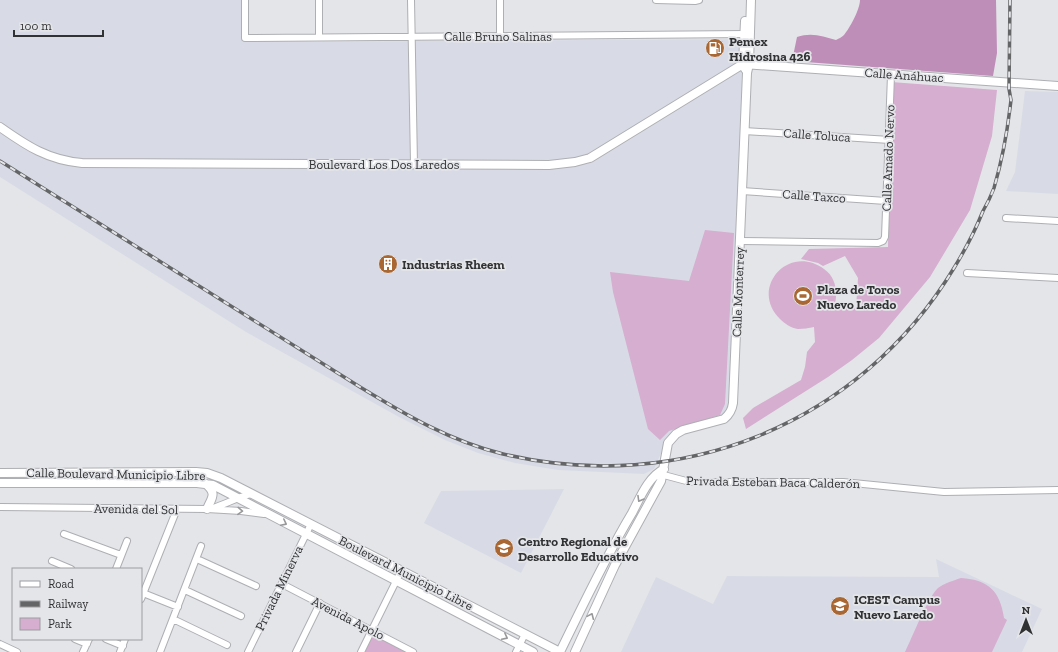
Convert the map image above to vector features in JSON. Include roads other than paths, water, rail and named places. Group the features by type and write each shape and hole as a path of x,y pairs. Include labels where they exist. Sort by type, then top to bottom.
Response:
{"street":[{"name":"Calle Bruno Salinas","path":"245,0 245,38 748,34"},
{"path":"319,0 319,37"},
{"path":"411,0 414,164"},
{"path":"500,0 500,36"},
{"path":"656,0 699,0"},
{"name":"Calle Monterrey","path":"746,0 748,34"},
{"name":"Calle Monterrey","path":"661,472 668,442 676,434 683,430 724,419 732,410 747,73 746,64 751,0"},
{"name":"Calle Anáhuac","path":"746,64 1058,86"},
{"name":"Boulevard Los Dos Laredos","path":"0,127 40,153 68,162 549,165 583,161 618,142 746,64"},
{"name":"Calle Amado Nervo","path":"740,240 878,243 883,241 885,237 890,140 891,74"},
{"name":"Calle Toluca","path":"744,131 890,140"},
{"name":"Calle Taxco","path":"742,191 886,202"},
{"path":"1006,218 1058,222"},
{"path":"967,273 1058,278"},
{"name":"Calle Boulevard Municipio Libre","path":"0,473 196,472 207,473 221,478 251,494"},
{"path":"560,652 598,574 623,528 649,482 661,472"},
{"path":"575,652 615,565 658,487 661,472"},
{"name":"Privada Esteban Baca Calderón","path":"661,472 690,482 843,482 944,492 1058,490"},
{"name":"Calle Boulevard Municipio Libre","path":"0,483 206,483 237,498"},
{"path":"206,483 212,490 213,494 207,509"},
{"path":"207,509 251,494"},
{"name":"Boulevard Municipio Libre","path":"251,494 560,652"},
{"name":"Boulevard Municipio Libre","path":"237,498 487,628 518,648 533,652"},
{"name":"Avenida del Sol","path":"0,507 207,509 248,511 272,516"},
{"path":"177,509 144,586 142,596 178,607"},
{"name":"Privada Minerva","path":"248,652 310,524"},
{"path":"64,534 121,555"},
{"path":"116,568 127,540"},
{"path":"169,652 161,650 201,546"},
{"path":"197,559 256,586"},
{"path":"52,561 69,568"},
{"path":"361,652 396,580 402,571"},
{"name":"Avenida Apolo","path":"282,584 413,652"},
{"path":"184,590 240,616"},
{"path":"296,652 320,604"},
{"path":"548,646 560,642 574,616 579,614"},
{"path":"487,628 492,617"},
{"path":"173,619 227,645"},
{"path":"518,648 525,634"},
{"path":"108,640 121,649"},
{"path":"83,652 88,642"},
{"path":"0,644 8,650 17,652"}],"railway":[{"path":"0,161 360,387 411,417 465,442 503,454 569,465 635,465 698,455 759,436 816,407 868,369 915,323 954,268 970,240 992,194 1001,159 1011,100 1009,89 1010,0"}],"place":[{"name":"Pemex Hidrosina 426","path":"715,48"},
{"name":"Industrias Rheem","path":"388,264"},
{"name":"Plaza de Toros Nuevo Laredo","path":"803,296"},
{"name":"Centro Regional de Desarrollo Educativo","path":"504,548"},
{"name":"ICEST Campus Nuevo Laredo","path":"840,606"}]}
